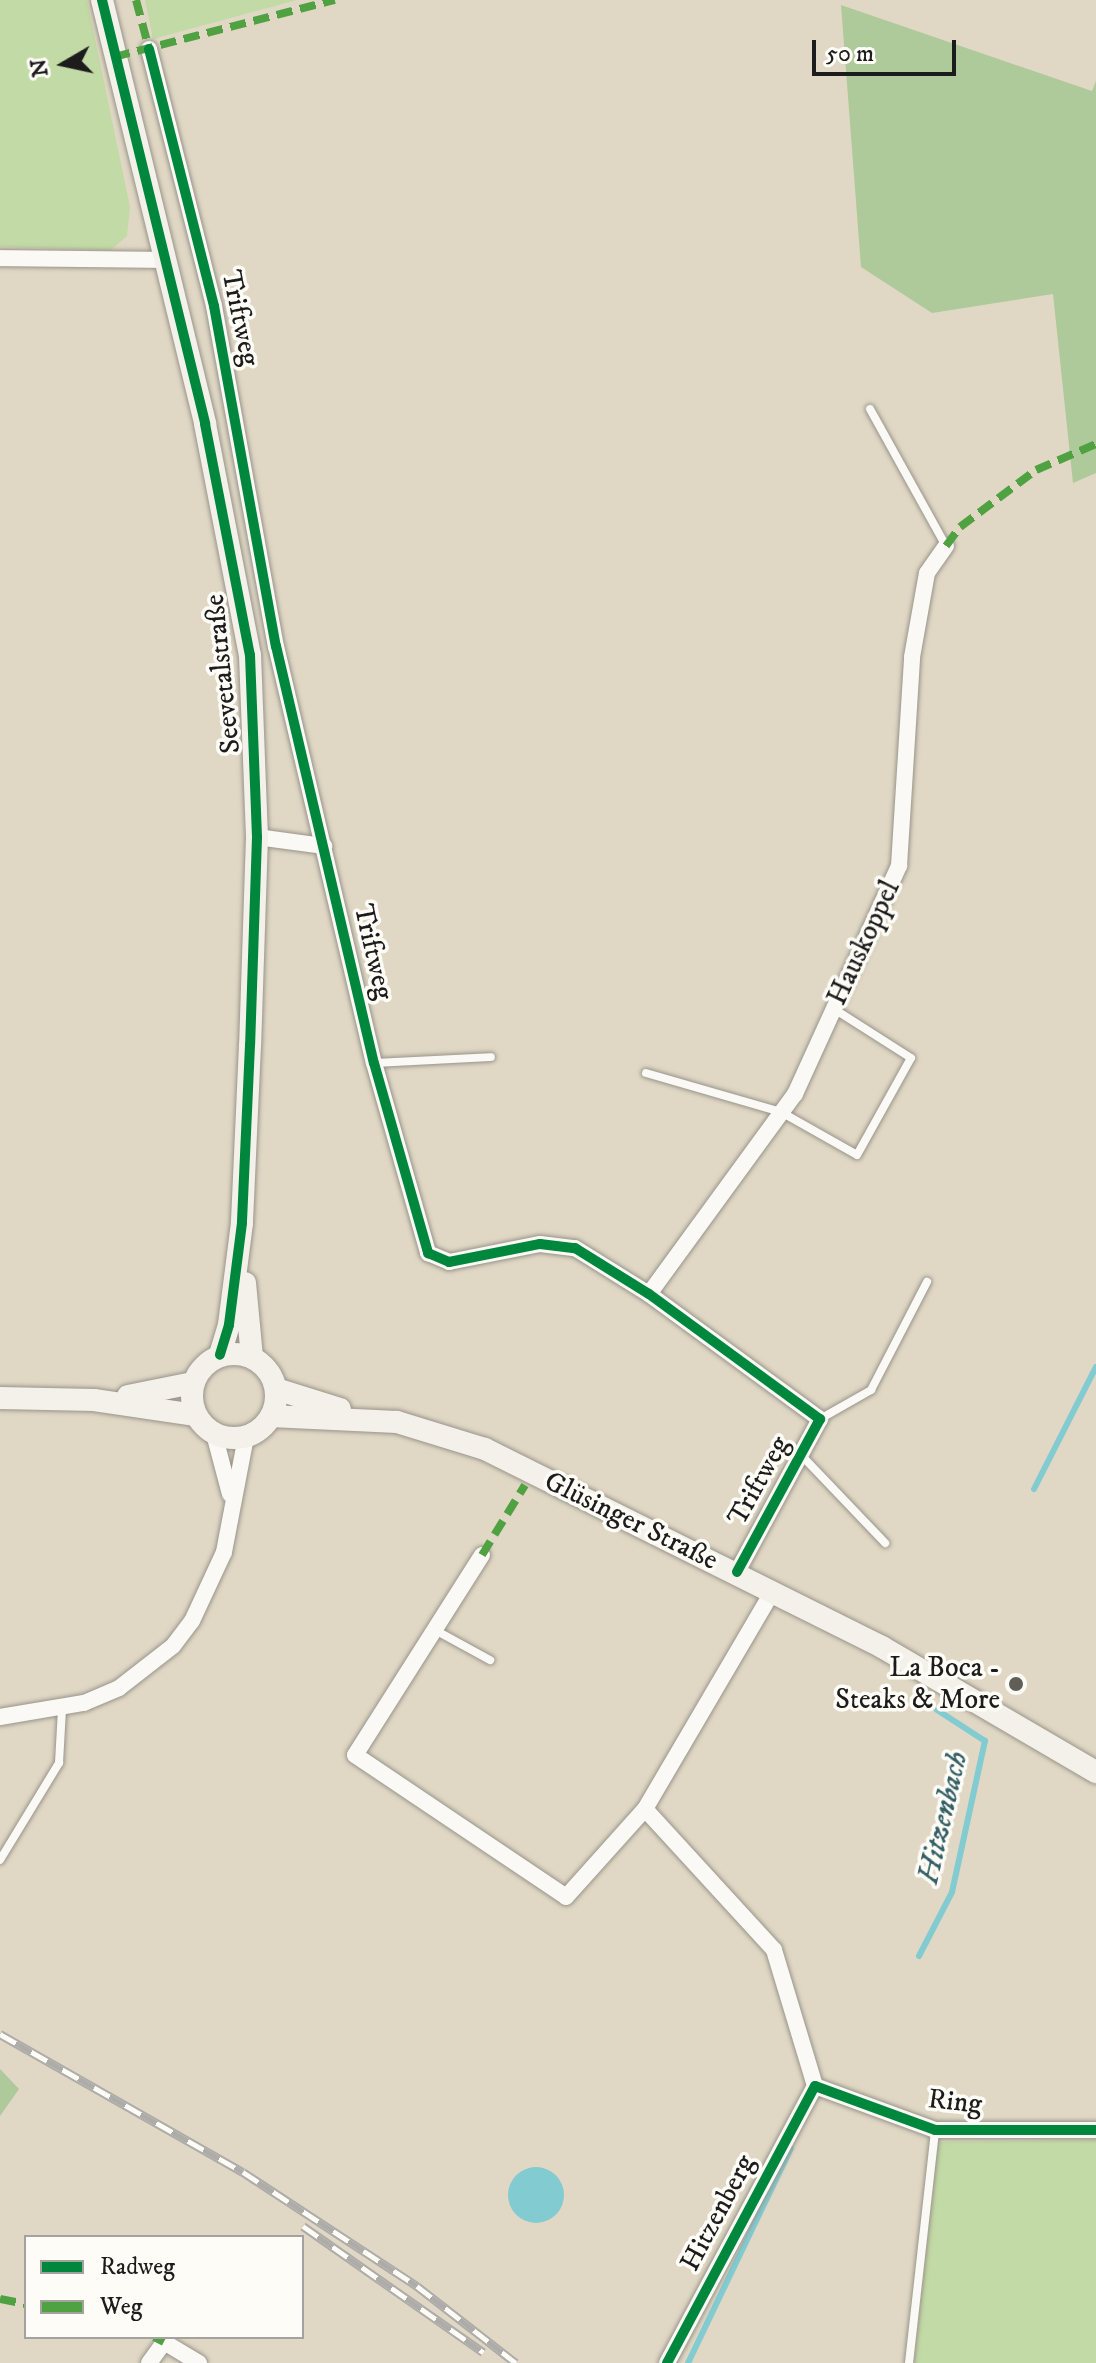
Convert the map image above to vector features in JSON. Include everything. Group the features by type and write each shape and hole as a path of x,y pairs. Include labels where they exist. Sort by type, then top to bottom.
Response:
{"main road":[{"name":"Seevetalstraße","path":"102,0 205,424 241,598 254,705 257,837 242,1223 229,1325 220,1355"},
{"name":"Seevetalstraße","path":"242,1223 252,1357"},
{"path":"220,1355 252,1357 272,1376 276,1389 271,1416 246,1437 214,1434 196,1415 193,1383 208,1362 220,1355"},
{"path":"94,1400 193,1383"},
{"name":"Glüsinger Straße","path":"276,1389 364,1417 485,1449 737,1572 906,1660 1096,1772"},
{"path":"0,1398 94,1400 196,1415"},
{"name":"Glüsinger Straße","path":"271,1416 364,1417"}],"street":[{"name":"Triftweg","path":"149,49 214,306 276,646 374,1063 428,1253 449,1262 540,1244 575,1248 649,1294 820,1419 737,1572"},
{"path":"0,258 163,260"},
{"name":"Hauskoppel","path":"649,1294 781,1112 834,1009 899,866 912,657 927,573 946,546"},
{"path":"257,837 324,846"},
{"path":"214,1434 233,1507"},
{"path":"0,1717 62,1710 119,1688 173,1646 210,1587 224,1552 246,1437"},
{"path":"482,1555 355,1755 566,1897 645,1809 773,1591"},
{"path":"645,1809 774,1950 815,2086"},
{"name":"Ring","path":"815,2086 935,2130 1096,2130"},
{"name":"Hitzenberg","path":"667,2363 815,2086"},
{"path":"149,2363 164,2342 199,2363"}],"lane":[{"path":"870,409 946,546"},
{"path":"646,1073 781,1112 857,1155 911,1058 834,1009"},
{"path":"374,1063 491,1057"},
{"path":"820,1419 871,1390 927,1282"},
{"path":"801,1455 885,1543"},
{"path":"434,1629 490,1660"},
{"path":"0,1860 59,1763 62,1710"},
{"path":"909,2363 935,2130"}],"green space":[{"path":"0,0 87,0 130,207 127,236 111,250 0,247"},
{"path":"145,0 297,0 153,39"},
{"path":"841,5 1092,91 1096,81 1096,473 1073,483 1053,294 932,313 861,267"},
{"path":"0,2069 19,2089 0,2116"},
{"path":"1096,2140 1096,2363 914,2363 938,2142"}],"water":[{"path":"536,2167 556,2175 564,2195 556,2215 536,2223 516,2215 508,2195 516,2175"}],"waterway":[{"name":"Hitzenbach","path":"1034,1489 1096,1367"},
{"name":"Hitzenbach","path":"919,1956 952,1892 985,1741 937,1710"},
{"name":"Hitzenbach","path":"688,2363 791,2148"}],"railway":[{"path":"0,2034 243,2172 417,2286 516,2363"},
{"path":"303,2226 483,2352"}],"marked path":[{"path":"136,0 149,49"},
{"path":"114,57 335,0"},
{"path":"946,546 960,527 1036,470 1096,444"},
{"path":"482,1555 525,1485"},
{"path":"0,2299 24,2304"},
{"path":"158,2339 164,2342"}],"cycle path":[{"path":"102,0 205,424 250,655 257,837 250,1045 242,1223 229,1325 220,1355"},
{"path":"149,49 214,306 276,646 374,1063 428,1253 449,1262 540,1244 575,1248 649,1294 820,1419 737,1572"},
{"path":"667,2363 815,2086 935,2130 1096,2130"}],"place":[{"name":"La Boca - Steaks & More","path":"1016,1684"}]}
